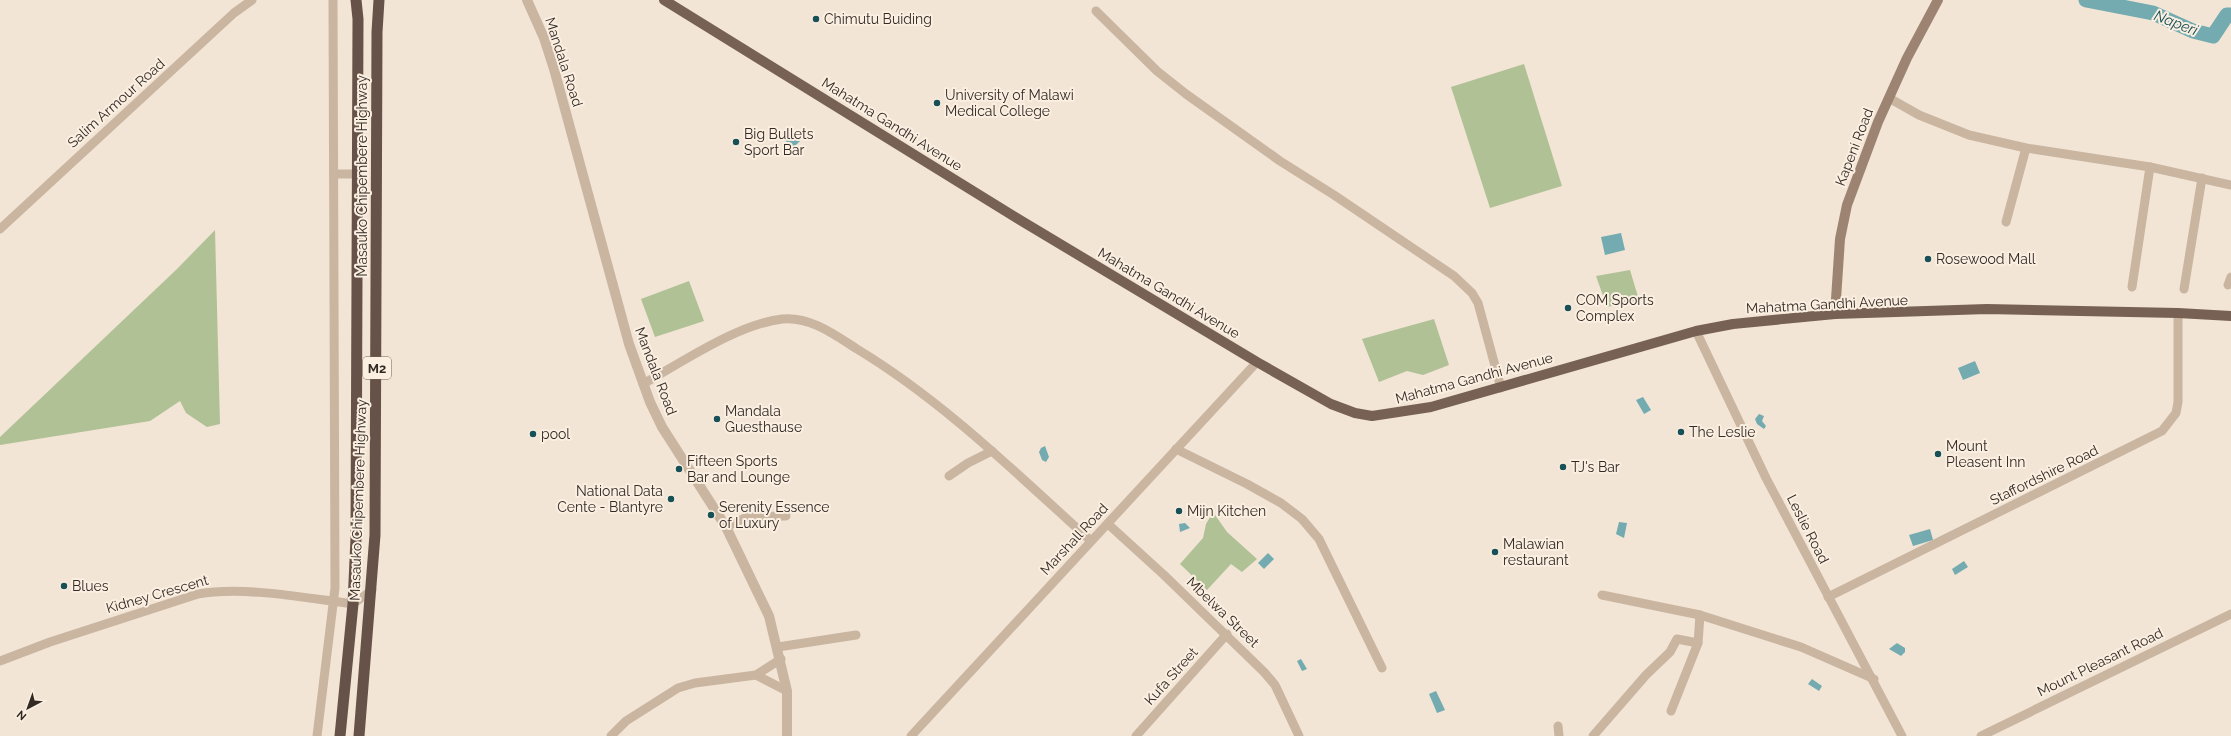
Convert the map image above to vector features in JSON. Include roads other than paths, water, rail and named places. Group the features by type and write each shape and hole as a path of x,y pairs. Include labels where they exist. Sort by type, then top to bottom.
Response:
{"highway":[{"name":"Masauko Chipembere Highway","path":"340,736 353,604 356,538 358,19 356,0"},
{"name":"Masauko Chipembere Highway","path":"359,736 372,590 375,535 377,32 379,0"}],"main road":[{"name":"Mahatma Gandhi Avenue","path":"664,0 1020,220 1257,362 1331,404 1355,413 1372,416 1432,407 1696,331 1733,324 1835,314 1987,309 2178,313 2231,316"},
{"name":"Kapeni Road","path":"1835,314 1840,239 1847,205 1857,176 1889,98 1938,0"}],"street":[{"name":"Salim Armour Road","path":"0,229 234,13 252,0"},
{"path":"317,736 335,588 333,0"},
{"name":"Mandala Road","path":"527,0 544,38 554,68 629,344 643,384 662,427 726,526 760,594 769,616 781,659 787,691 787,736"},
{"path":"1096,11 1157,71 1211,112 1280,161 1454,276 1472,293 1478,303 1501,388"},
{"path":"1889,98 1919,115 1969,135 2026,148 2150,167 2231,185"},
{"path":"2006,222 2026,148"},
{"path":"2132,287 2150,167"},
{"path":"334,174 358,174"},
{"path":"2184,289 2202,178"},
{"name":"Staffordshire Road","path":"1828,597 2162,431 2176,413 2178,402 2178,313"},
{"path":"643,384 726,339 762,323 784,319 806,321 831,332 920,390 992,451 1090,541"},
{"name":"Leslie Road","path":"1696,331 1763,471 1828,597 1874,679 1902,736"},
{"name":"Marshall Road","path":"911,736 1257,362"},
{"path":"1176,449 1247,484 1281,503 1302,519 1319,539 1382,668"},
{"path":"949,476 968,463 992,451"},
{"path":"726,526 747,517 786,516"},
{"name":"Mbelwa Street","path":"1108,524 1227,634 1264,672 1274,686 1299,736"},
{"path":"353,604 372,590"},
{"name":"Kidney Crescent","path":"0,661 50,642 198,594 216,591 240,591 353,604"},
{"path":"1602,596 1700,614 1801,646 1874,679"},
{"path":"1671,711 1698,643 1700,614"},
{"name":"Mount Pleasant Road","path":"1981,736 2231,614"},
{"name":"Kufa Street","path":"1136,736 1227,634"},
{"path":"778,647 856,635"},
{"path":"1593,736 1646,675 1670,652 1677,639 1698,643"},
{"path":"611,736 626,721 678,688 695,683 756,675 781,659"},
{"path":"756,675 787,691"},
{"path":"1558,726 1559,736"}],"water":[{"path":"789,132 800,141 794,147 784,140"},
{"path":"1621,233 1625,250 1605,255 1601,237"},
{"path":"1975,361 1980,373 1963,380 1958,368"},
{"path":"1643,397 1651,410 1644,414 1636,400"},
{"path":"1759,414 1764,416 1762,421 1766,426 1764,429 1757,424 1755,419"},
{"path":"1045,446 1049,457 1046,462 1042,460 1039,452 1041,448"},
{"path":"1619,522 1627,523 1624,538 1616,534"},
{"path":"1185,523 1190,528 1180,532 1179,524"},
{"path":"1930,529 1933,540 1913,546 1909,535"},
{"path":"1268,553 1274,559 1264,569 1258,563"},
{"path":"1964,561 1968,567 1955,575 1952,569"},
{"path":"1897,643 1905,648 1905,652 1901,656 1889,649"},
{"path":"1301,659 1307,669 1302,671 1297,661"},
{"path":"1812,679 1822,686 1819,691 1808,684"},
{"path":"1436,691 1445,710 1437,713 1429,694"}],"waterway":[{"name":"Naperi","path":"2086,0 2153,13 2193,31 2213,36 2227,15 2231,15"}],"place":[{"name":"Chimutu Buiding","path":"816,19"},
{"name":"University of Malawi Medical College","path":"937,103"},
{"name":"Big Bullets Sport Bar","path":"736,142"},
{"name":"Rosewood Mall","path":"1928,259"},
{"name":"COM Sports Complex","path":"1568,308"},
{"name":"Mandala Guesthause","path":"717,419"},
{"name":"The Leslie","path":"1681,432"},
{"name":"pool","path":"533,434"},
{"name":"Mount Pleasent Inn","path":"1938,454"},
{"name":"TJ's Bar","path":"1563,467"},
{"name":"Fifteen Sports Bar and Lounge","path":"679,469"},
{"name":"National Data Cente - Blantyre","path":"671,499"},
{"name":"Mijn Kitchen","path":"1179,511"},
{"name":"Serenity Essence of Luxury","path":"711,515"},
{"name":"Malawian restaurant","path":"1495,552"},
{"name":"Blues","path":"64,586"}]}
